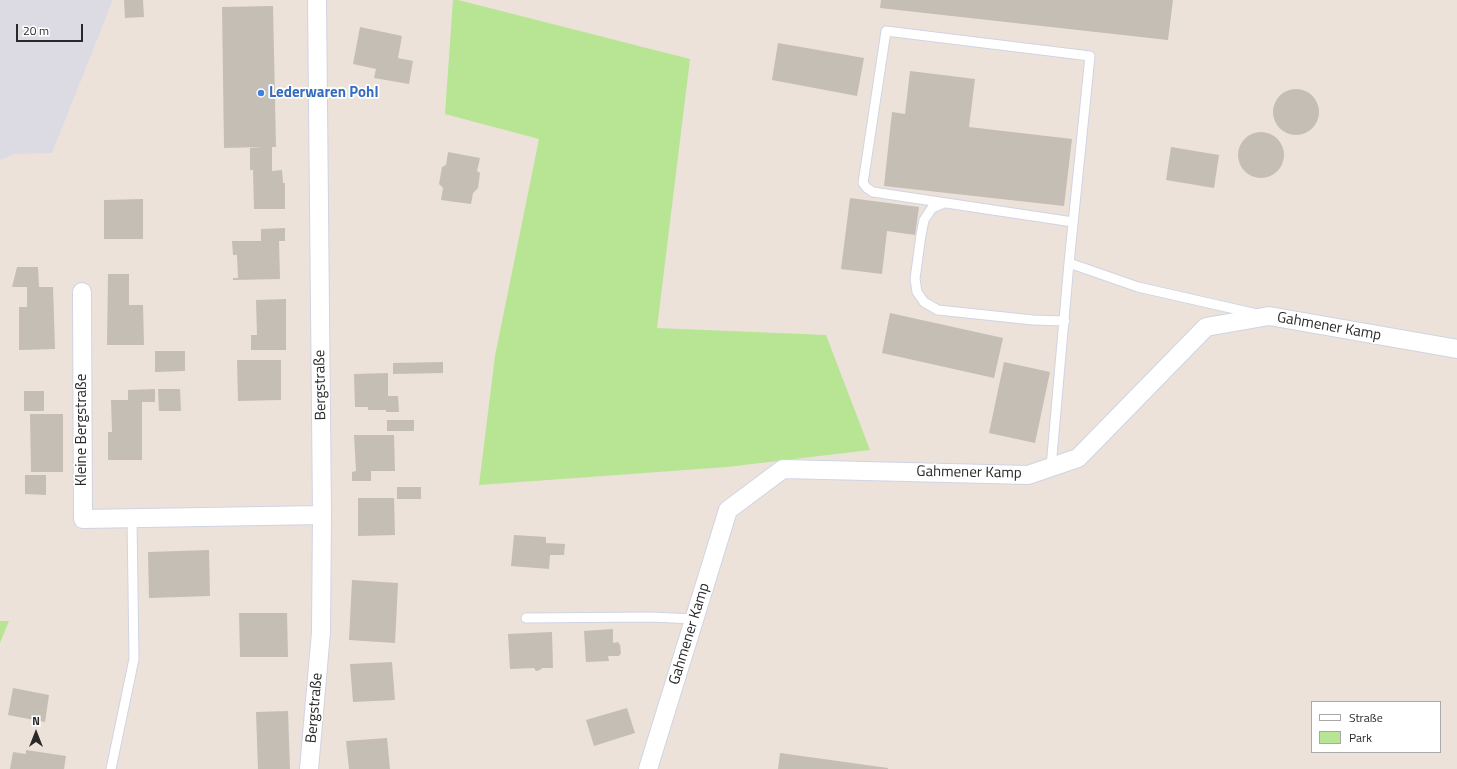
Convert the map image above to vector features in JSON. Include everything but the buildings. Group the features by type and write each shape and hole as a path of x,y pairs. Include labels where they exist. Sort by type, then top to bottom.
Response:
{"street":[{"name":"Bergstraße","path":"309,769 321,632 322,515 316,0"},
{"name":"Kleine Bergstraße","path":"82,292 83,519 322,515"},
{"name":"Gahmener Kamp","path":"648,769 728,510 783,469 1028,475 1078,458 1206,327 1269,316 1457,349"}],"lane":[{"path":"1051,467 1069,263 1090,56 886,31 863,183 867,188 873,192 1073,222"},
{"path":"944,203 932,208 924,220 915,278 917,292 924,302 938,310 1033,320 1064,321"},
{"path":"1069,263 1138,287 1269,316"},
{"path":"111,769 134,659 132,518"},
{"path":"526,618 651,617 695,619"}],"shaded area":[{"path":"0,0 113,0 52,153 15,154 0,160"}],"green space":[{"path":"453,0 458,0 690,59 657,328 826,335 870,450 727,467 479,485 495,356 539,139 445,114"},
{"path":"0,621 9,621 0,643"}],"place":[{"name":"Lederwaren Pohl","path":"261,93"}]}
